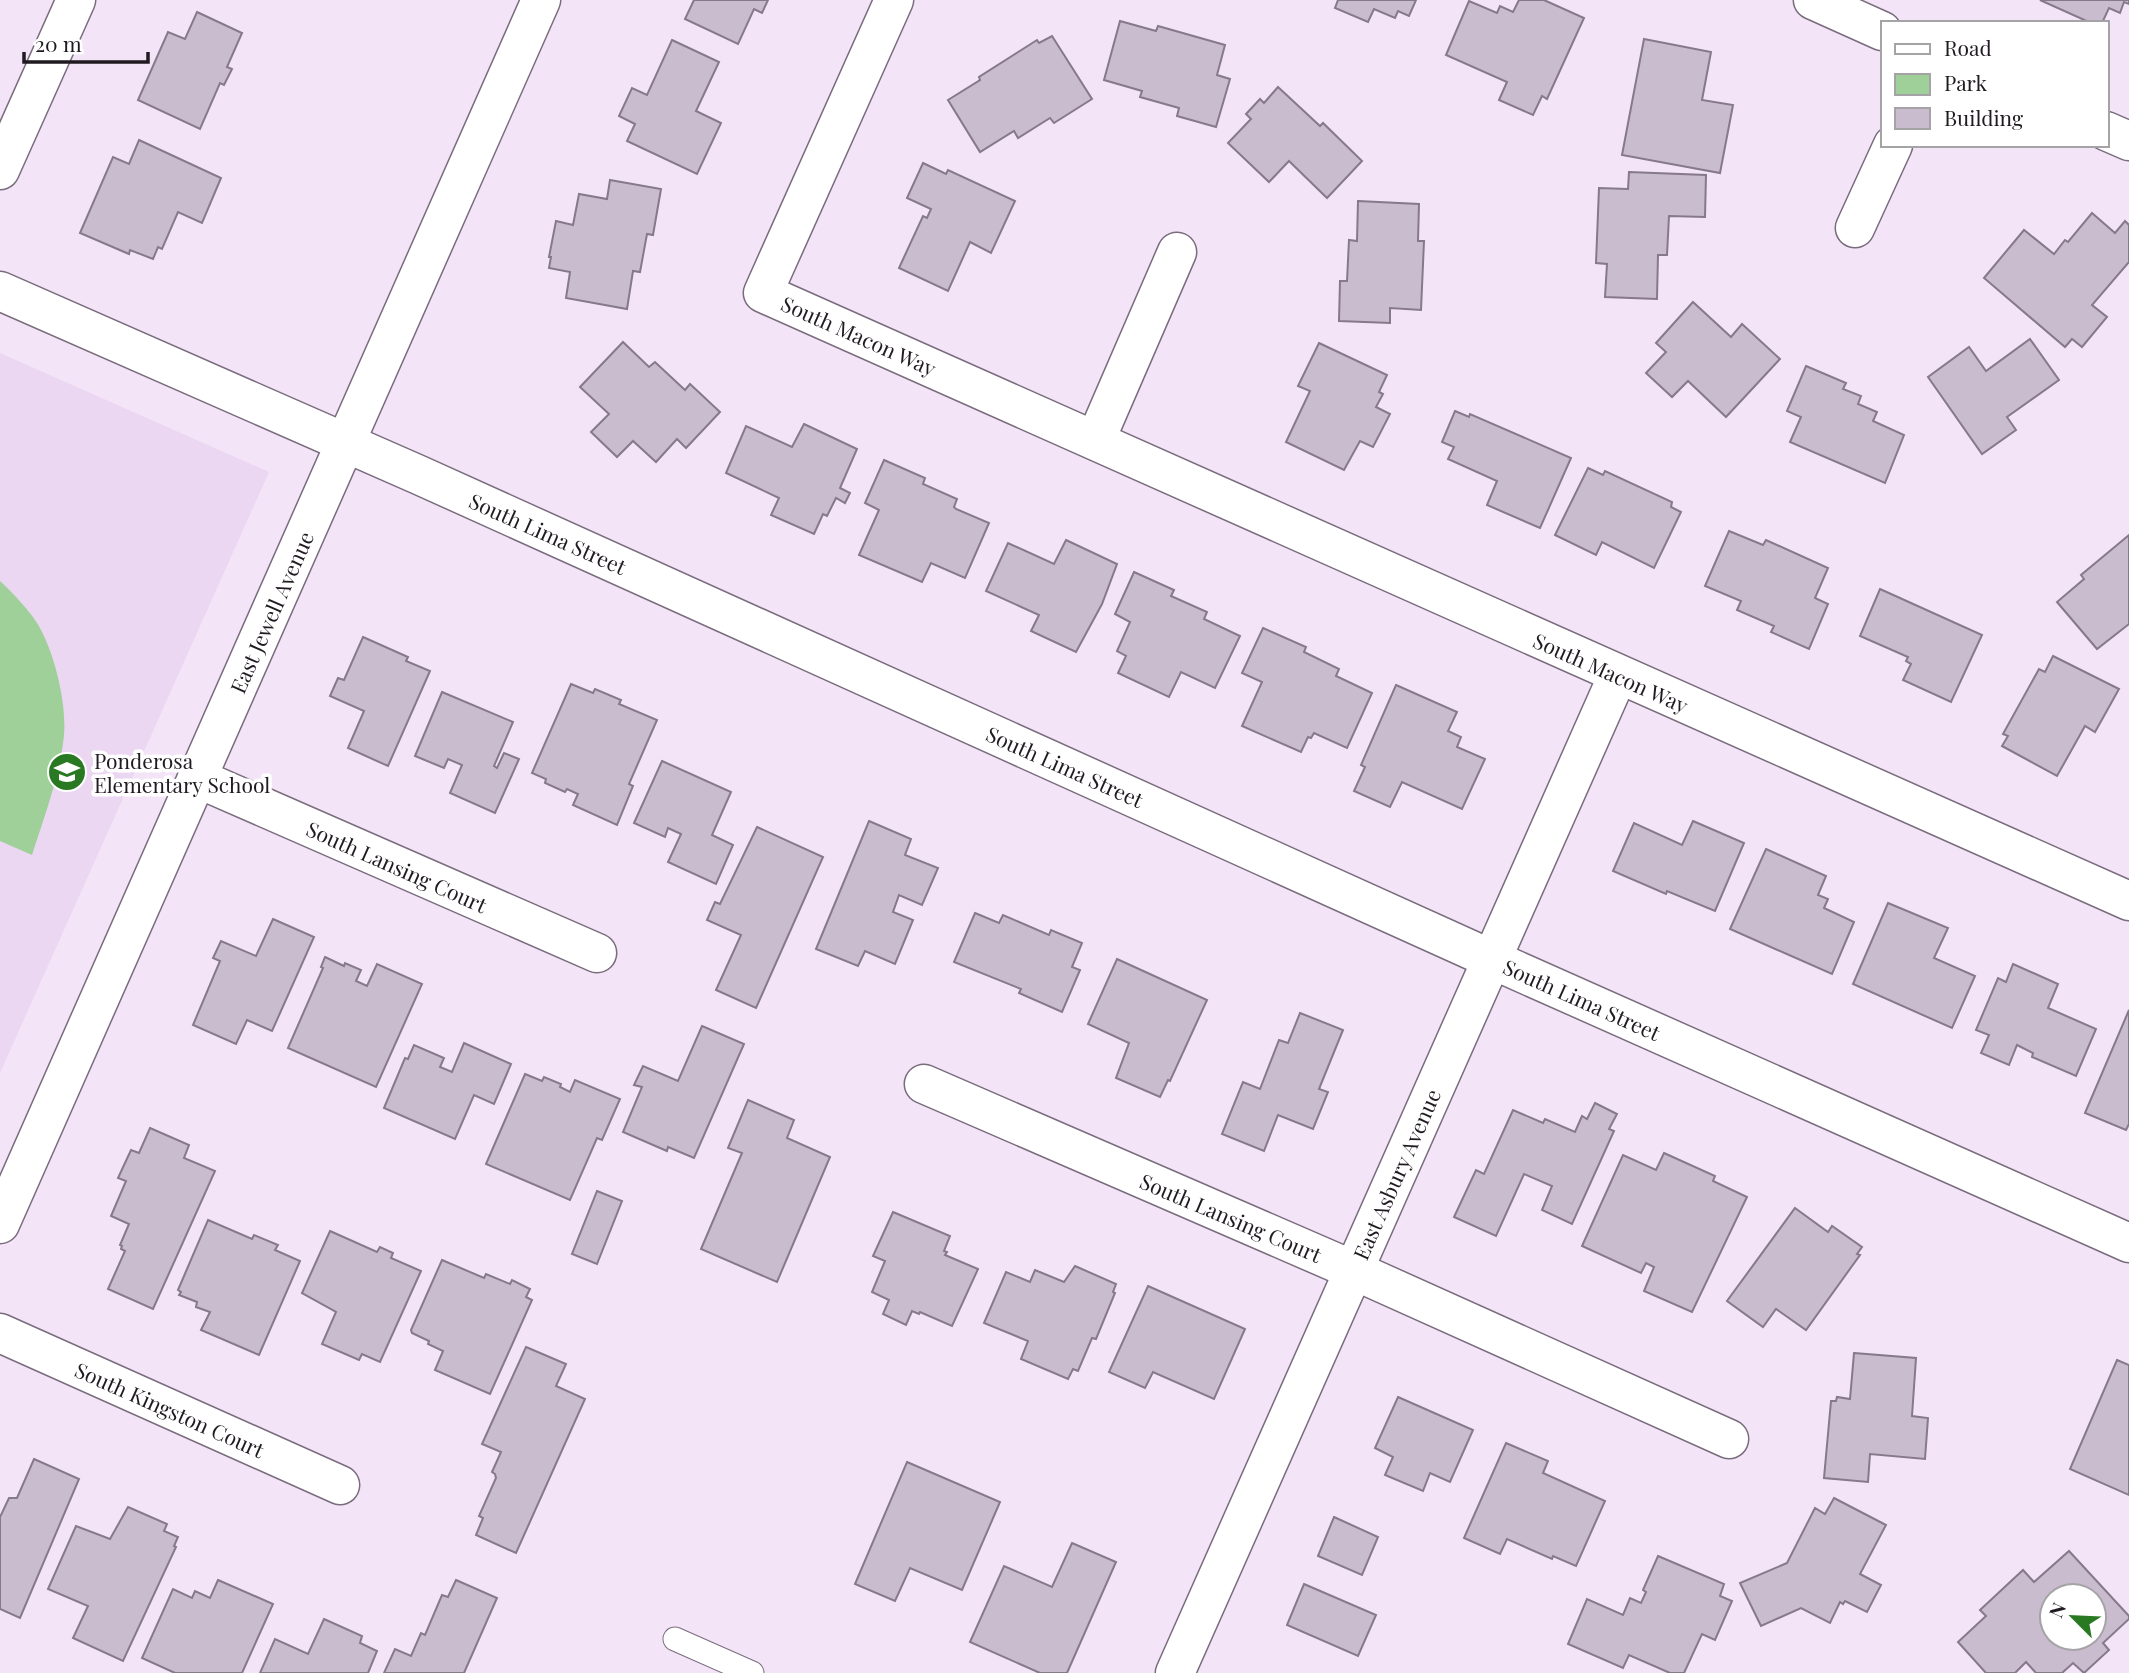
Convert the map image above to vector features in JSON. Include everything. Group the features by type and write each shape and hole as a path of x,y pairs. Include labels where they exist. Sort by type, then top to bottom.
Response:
{"street":[{"path":"0,170 76,0"},
{"name":"East Jewell Avenue","path":"0,1224 541,0"},
{"name":"South Macon Way","path":"894,0 763,293 2129,901"},
{"path":"1813,0 1881,31"},
{"path":"2108,132 2129,141"},
{"path":"1855,228 1892,147"},
{"path":"1096,439 1177,252"},
{"name":"South Lima Street","path":"0,291 346,443 2129,1243"},
{"name":"East Asbury Avenue","path":"1175,1673 1618,675"},
{"name":"South Lansing Court","path":"197,778 597,953"},
{"name":"South Lansing Court","path":"924,1084 1353,1270 1729,1439"},
{"name":"South Kingston Court","path":"0,1333 340,1485"}],"lane":[{"path":"675,1639 752,1673"}],"shaded area":[{"name":"Ponderosa Elementary School","path":"0,353 269,472 0,1073"}],"green space":[{"path":"0,581 25,607 40,628 57,674 63,706 64,735 59,766 32,855 0,841"}],"building":[{"path":"694,0 768,0 762,13 754,9 738,44 685,19"},
{"path":"1338,0 1416,0 1409,16 1398,11 1395,18 1374,9 1368,22 1335,8"},
{"path":"1519,0 1544,0 1584,18 1547,99 1542,96 1533,115 1499,100 1507,82 1446,55 1469,1 1497,13 1500,6 1513,12"},
{"path":"2040,0 2129,0 2129,4 2124,2 2120,13 2109,8 2103,21 2087,21"},
{"path":"197,12 242,33 227,67 232,69 224,85 220,83 200,129 138,100 168,32 185,39"},
{"path":"1120,21 1156,31 1158,26 1225,45 1217,75 1230,79 1216,127 1177,116 1179,108 1140,97 1142,91 1104,80"},
{"path":"1052,36 1092,99 1054,123 1050,118 1018,138 1014,131 980,152 948,100 1037,40 1039,43"},
{"path":"1644,39 1711,52 1702,100 1733,105 1720,173 1622,155"},
{"path":"672,40 719,62 696,111 721,123 697,174 627,141 635,124 619,116 632,88 647,95"},
{"path":"1278,87 1320,126 1323,123 1362,161 1327,198 1289,161 1269,182 1228,143 1251,119 1246,114 1260,99 1264,103"},
{"path":"139,140 221,178 202,223 178,212 162,249 158,247 153,259 130,250 129,254 80,233 113,157 129,164"},
{"path":"923,163 946,174 948,170 1015,201 991,253 970,242 948,291 899,268 923,216 927,218 931,209 907,198"},
{"path":"1629,172 1706,175 1705,217 1669,216 1667,255 1658,255 1657,299 1605,297 1607,264 1596,263 1599,188 1628,189"},
{"path":"610,180 661,189 653,235 647,234 640,272 633,271 627,309 566,298 570,272 549,268 556,221 573,225 579,194 607,199"},
{"path":"1358,201 1419,204 1418,241 1424,241 1421,310 1390,308 1390,323 1339,321 1340,281 1347,281 1349,240 1357,241"},
{"path":"2092,213 2115,233 2125,221 2129,225 2129,262 2092,305 2107,317 2082,347 2072,339 2065,347 1984,278 2024,230 2054,254 2065,240 2068,242"},
{"path":"1693,302 1731,337 1742,324 1780,359 1726,417 1688,381 1672,397 1646,373 1666,352 1656,343"},
{"path":"2030,339 2059,380 2007,417 2016,430 1982,454 1928,377 1969,347 1986,371"},
{"path":"623,342 649,367 655,362 685,390 690,384 720,412 686,448 677,439 656,462 633,441 617,457 591,432 609,414 580,387"},
{"path":"1319,343 1387,375 1379,392 1383,394 1376,407 1390,414 1373,447 1360,441 1344,470 1286,442 1310,391 1298,386"},
{"path":"1806,366 1846,383 1843,389 1861,396 1858,404 1877,412 1873,421 1904,435 1885,483 1790,442 1801,417 1787,411"},
{"path":"1455,411 1469,417 1470,414 1571,458 1540,528 1487,505 1497,481 1448,459 1454,447 1442,442"},
{"path":"804,424 857,449 840,488 850,493 845,503 836,498 827,516 823,514 814,534 771,515 779,498 726,473 746,426 792,447"},
{"path":"884,460 925,478 923,484 957,499 954,507 956,509 989,523 965,578 931,563 922,582 859,555 879,510 865,503"},
{"path":"1588,468 1603,475 1605,471 1672,502 1671,507 1681,512 1654,568 1602,542 1596,555 1555,535"},
{"path":"1729,531 1763,545 1766,540 1828,568 1815,598 1828,604 1809,649 1771,632 1774,626 1737,610 1741,601 1705,586"},
{"path":"2129,535 2129,624 2097,649 2057,602 2084,579 2081,575"},
{"path":"1066,540 1117,564 1102,604 1076,652 1031,631 1039,615 986,591 1008,543 1054,564"},
{"path":"1134,572 1174,590 1171,596 1207,612 1204,619 1240,636 1215,688 1181,672 1169,697 1118,673 1126,656 1117,651 1130,622 1115,614"},
{"path":"1880,589 1982,635 1951,702 1903,680 1911,664 1906,661 1908,657 1860,636"},
{"path":"1263,628 1306,647 1304,652 1339,669 1336,676 1372,693 1347,748 1314,733 1311,738 1308,737 1301,752 1242,726 1262,682 1242,673"},
{"path":"363,637 408,657 406,661 430,671 388,766 348,748 364,711 330,696 338,678 344,680"},
{"path":"2053,656 2119,689 2095,732 2085,726 2057,776 2002,746 2008,736 2003,734 2039,669 2045,672"},
{"path":"571,684 593,693 595,689 621,700 619,704 657,720 629,784 633,786 617,825 573,805 578,794 567,789 565,792 545,783 546,779 532,773"},
{"path":"1396,685 1457,712 1448,731 1461,737 1457,747 1485,759 1462,809 1402,782 1390,807 1354,791 1365,767 1361,765"},
{"path":"442,692 513,722 494,766 497,768 504,753 519,759 495,813 450,793 462,765 448,759 444,768 415,756"},
{"path":"662,761 731,792 712,835 733,845 716,884 668,862 681,834 668,828 665,837 634,823"},
{"path":"869,821 911,839 905,855 938,868 922,905 899,895 893,912 913,920 895,964 865,951 858,966 816,949"},
{"path":"1693,821 1744,843 1715,911 1613,871 1634,823 1682,845"},
{"path":"757,827 823,857 756,1008 716,990 741,935 707,920 715,902 720,904"},
{"path":"1766,849 1826,876 1818,895 1828,899 1824,908 1854,922 1832,974 1730,929"},
{"path":"1888,903 1948,928 1934,958 1975,976 1952,1028 1853,984"},
{"path":"975,913 999,923 1003,915 1049,935 1051,930 1082,943 1072,967 1080,970 1062,1012 1019,993 1021,989 954,962"},
{"path":"273,919 314,937 272,1031 247,1020 236,1044 193,1025 220,961 213,958 221,941 256,956"},
{"path":"325,957 361,970 356,981 367,986 377,964 422,984 376,1087 288,1048 323,968 321,967"},
{"path":"1117,959 1207,1000 1160,1097 1116,1078 1129,1043 1088,1024"},
{"path":"2013,964 2058,984 2048,1008 2096,1029 2076,1076 2032,1057 2033,1053 2017,1045 2009,1065 1981,1053 1989,1035 1976,1030 1998,978 2006,982"},
{"path":"2129,1010 2129,1124 2126,1130 2085,1113"},
{"path":"1300,1013 1343,1030 1319,1089 1328,1092 1313,1129 1278,1115 1264,1151 1222,1134 1243,1082 1260,1089 1279,1040 1288,1043"},
{"path":"702,1026 744,1044 694,1158 668,1147 667,1151 623,1132 642,1087 634,1085 643,1066 678,1081"},
{"path":"464,1043 511,1064 494,1104 474,1095 455,1139 384,1108 405,1058 408,1059 414,1045 444,1058 440,1067 452,1072"},
{"path":"525,1074 542,1081 544,1077 561,1084 560,1087 570,1092 575,1080 620,1099 602,1140 597,1138 570,1200 486,1164"},
{"path":"748,1100 794,1120 787,1138 830,1157 777,1282 701,1249 742,1153 728,1148"},
{"path":"1595,1103 1617,1114 1609,1129 1614,1131 1572,1224 1542,1210 1552,1186 1524,1174 1496,1236 1454,1217 1476,1170 1484,1174 1513,1110 1543,1123 1545,1119 1575,1132 1582,1116 1587,1119"},
{"path":"150,1128 189,1145 184,1158 215,1171 153,1309 108,1289 125,1251 120,1245 129,1224 111,1216 126,1181 118,1178 131,1150 139,1153"},
{"path":"1664,1153 1715,1176 1713,1181 1747,1197 1692,1312 1644,1291 1654,1267 1646,1263 1641,1273 1582,1246 1623,1155 1656,1170"},
{"path":"597,1191 622,1201 597,1264 572,1254"},
{"path":"1795,1208 1828,1232 1832,1226 1862,1247 1857,1254 1860,1255 1806,1330 1776,1309 1763,1327 1727,1301"},
{"path":"893,1212 950,1236 945,1255 978,1269 952,1326 920,1312 919,1314 912,1311 906,1325 883,1314 889,1300 872,1292 885,1261 873,1256"},
{"path":"208,1220 252,1239 254,1235 278,1245 275,1250 300,1261 259,1355 201,1330 210,1312 196,1307 197,1302 179,1295 181,1292 178,1290"},
{"path":"330,1231 377,1252 380,1247 393,1253 391,1258 421,1271 380,1362 362,1354 359,1360 322,1344 336,1312 302,1293"},
{"path":"442,1260 484,1278 486,1274 510,1284 512,1280 530,1289 526,1297 532,1300 490,1394 435,1370 443,1351 412,1333"},
{"path":"1075,1266 1116,1284 1115,1293 1096,1339 1092,1338 1078,1371 1073,1369 1068,1379 1021,1359 1028,1341 984,1323 1006,1272 1030,1282 1035,1270 1064,1282"},
{"path":"1148,1286 1245,1329 1214,1399 1153,1372 1145,1388 1109,1372"},
{"path":"526,1347 566,1364 556,1386 585,1399 516,1553 476,1535 483,1518 479,1516 496,1478 492,1472 501,1452 482,1444"},
{"path":"1854,1353 1916,1358 1912,1416 1928,1418 1925,1459 1870,1454 1868,1482 1824,1478 1831,1401 1836,1401 1837,1397 1850,1399"},
{"path":"2117,1360 2129,1365 2129,1495 2070,1469"},
{"path":"1398,1397 1473,1430 1450,1482 1430,1473 1423,1491 1385,1475 1393,1457 1375,1448"},
{"path":"1506,1443 1548,1461 1543,1473 1605,1501 1576,1566 1553,1556 1552,1559 1507,1539 1500,1554 1464,1538"},
{"path":"34,1459 79,1479 20,1618 0,1609 0,1517 9,1498 17,1498"},
{"path":"907,1462 1000,1502 962,1590 910,1568 895,1601 855,1584"},
{"path":"1834,1498 1886,1525 1860,1574 1881,1585 1867,1612 1845,1601 1843,1604 1840,1602 1830,1623 1801,1608 1761,1626 1740,1583 1787,1563 1815,1508 1825,1514"},
{"path":"128,1507 167,1524 164,1531 178,1537 174,1546 176,1547 123,1661 73,1638 88,1606 48,1589 76,1526 110,1539"},
{"path":"1334,1517 1378,1537 1362,1575 1318,1556"},
{"path":"1072,1543 1116,1562 1067,1673 1040,1673 970,1642 1004,1566 1052,1587"},
{"path":"2069,1551 2098,1582 2038,1582 2038,1652 2107,1652 2084,1673 2073,1663 2062,1673 2036,1673 2026,1662 2015,1673 1986,1673 1958,1642 1986,1616 1980,1610 2023,1570 2034,1582"},
{"path":"1658,1556 1724,1584 1720,1596 1732,1601 1715,1640 1702,1634 1684,1673 1670,1673 1629,1655 1623,1668 1568,1644 1587,1599 1623,1615 1630,1598 1641,1603 1646,1592 1643,1590"},
{"path":"218,1580 273,1604 242,1673 175,1673 142,1658 173,1589 192,1598 195,1591 210,1598"},
{"path":"456,1580 497,1598 464,1673 384,1673 395,1649 411,1656 421,1633 425,1635 442,1595 448,1597"},
{"path":"1304,1584 1376,1615 1358,1656 1287,1625"},
{"path":"2108,1593 2129,1616 2108,1638"},
{"path":"324,1619 362,1636 360,1643 377,1651 368,1673 260,1673 275,1639 308,1654"}],"place":[{"name":"Ponderosa Elementary School","path":"67,772"}]}
